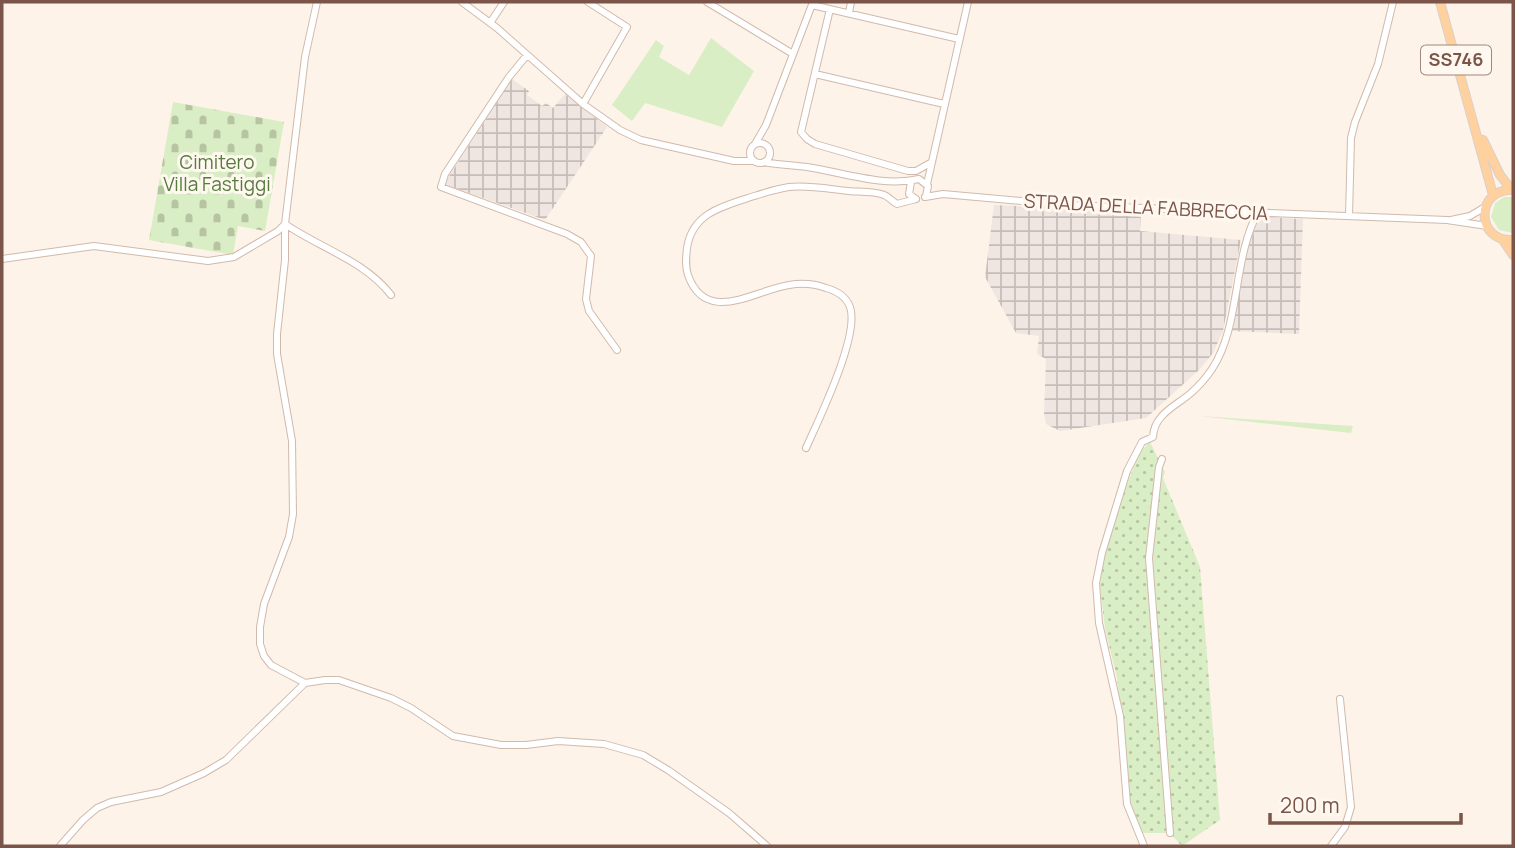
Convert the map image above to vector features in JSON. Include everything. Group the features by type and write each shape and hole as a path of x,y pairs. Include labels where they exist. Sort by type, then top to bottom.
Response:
{"main road":[{"name":"SS746","path":"1440,2 1493,195 1512,189 1494,163 1473,118"},
{"path":"1493,195 1485,207 1484,220 1491,233 1503,240 1513,255"},
{"path":"1503,240 1513,240"}],"street":[{"path":"317,2 305,57 285,224 277,354 292,441 293,514 289,537 264,604 260,627 260,644 271,665 305,683 339,680 391,698 453,736 501,745 526,745 558,740 604,744 643,755 729,813 767,846"},
{"path":"462,2 601,119 641,140 734,161 764,162 770,155 766,125"},
{"path":"490,23 504,2"},
{"path":"583,104 627,27 588,2"},
{"path":"707,2 793,54"},
{"path":"849,13 851,2"},
{"path":"925,197 968,2"},
{"path":"967,10 976,2"},
{"path":"1349,216 1351,138 1378,64 1393,2"},
{"path":"734,161 750,150 766,125 813,3 959,39"},
{"path":"830,9 802,132 815,144 908,172 916,171 932,162"},
{"path":"527,55 509,77 452,163 441,180 441,187 567,234 581,242 591,256 586,299 589,311 617,350"},
{"path":"815,74 944,103"},
{"path":"755,144 767,146"},
{"path":"750,150 754,162"},
{"name":"STRADA DELLA FABBRECCIA","path":"770,155 781,164"},
{"name":"STRADA DELLA FABBRECCIA","path":"764,162 894,183 909,189 919,179 943,194"},
{"path":"806,448 830,394 849,339 852,315 848,303 834,290 805,284 774,289 735,302 708,300 698,293 687,273 685,261 691,231 704,216 722,206 790,187 882,194 901,205 909,189 916,199"},
{"name":"STRADA DELLA FABBRECCIA","path":"901,205 943,194 1068,205 1447,220 1487,226"},
{"name":"STRADA DELLA FABBRECCIA","path":"1447,220 1470,216 1485,207"},
{"path":"1144,846 1128,804 1120,716 1099,623 1096,599 1097,569 1127,471 1137,450 1142,442 1153,437 1153,429 1159,419 1203,382 1221,352 1246,236 1258,212"},
{"path":"2,259 30,257 64,248 94,246 208,261 234,257 285,224"},
{"path":"285,224 369,271 391,295"},
{"path":"1162,459 1149,558 1170,833"},
{"path":"60,846 97,808 111,802 161,792 226,760 305,683"},
{"path":"1331,846 1345,827 1351,807 1340,699"}],"shaded area":[{"path":"512,79 529,91 527,95 542,106 546,103 553,108 565,94 607,127 545,220 444,184"},
{"path":"994,205 1141,211 1140,231 1241,240 1223,331 1213,353 1200,369 1146,418 1060,431 1046,424 1046,359 1037,354 1039,336 1016,333 985,277"},
{"path":"1259,217 1303,219 1299,334 1231,331 1243,262"}],"green space":[{"path":"711,38 754,71 722,127 645,103 632,121 612,105 656,40 664,46 659,57 689,75"},
{"name":"Cimitero Villa Fastiggi","path":"173,102 284,122 265,231 238,226 233,255 149,240"},
{"path":"1504,197 1513,197 1513,233 1499,230 1491,217 1495,203"},
{"path":"1199,416 1353,426 1351,433"},
{"path":"1150,442 1165,472 1163,478 1200,567 1220,820 1182,846 1170,833 1142,833 1130,802 1117,678 1105,629 1100,586 1104,554 1125,489 1140,452"}]}
